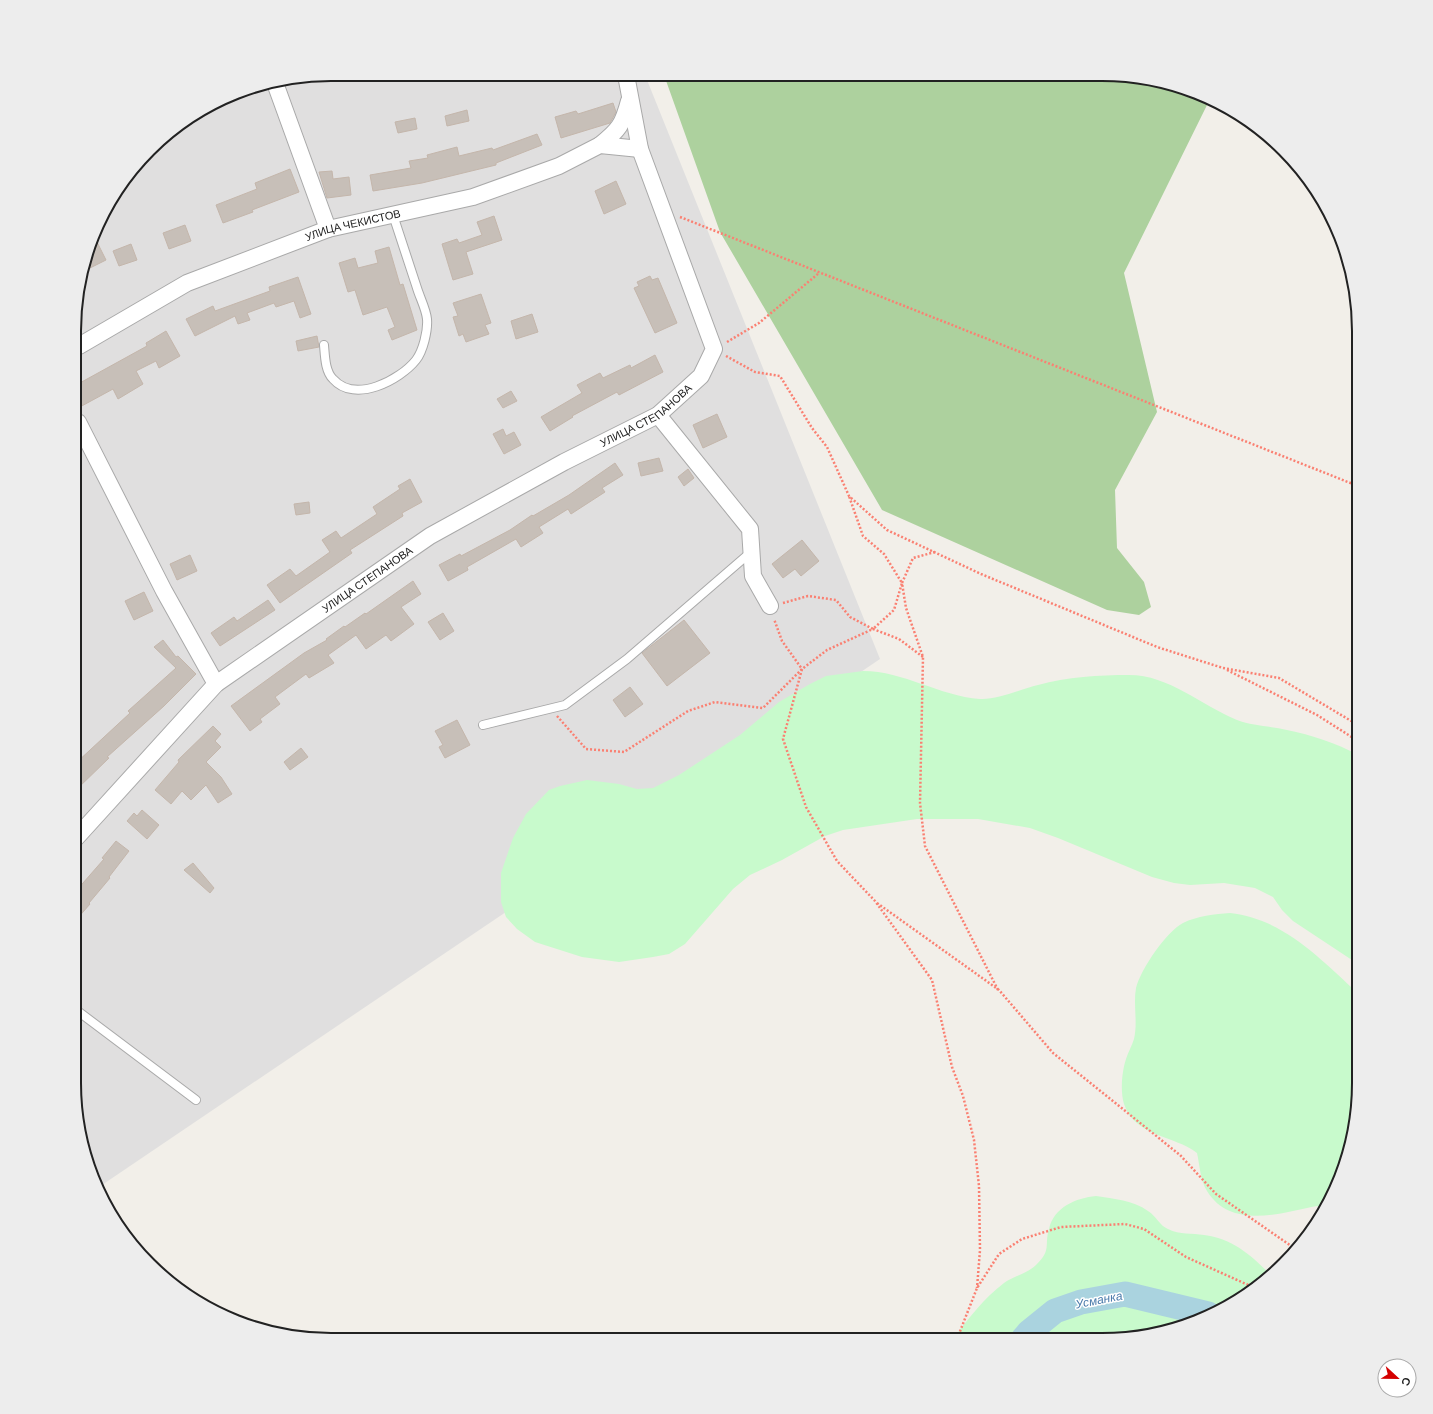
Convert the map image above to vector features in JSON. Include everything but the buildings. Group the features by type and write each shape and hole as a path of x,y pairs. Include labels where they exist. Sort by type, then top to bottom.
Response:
{"street":[{"path":"627,81 640,149 714,349"},
{"path":"277,88 328,229"},
{"name":"УЛИЦА ЧЕКИСТОВ","path":"81,345 188,283 328,229 393,216 473,197 559,166 600,145 617,132 625,116 630,97"},
{"path":"600,145 640,149"},
{"name":"УЛИЦА СТЕПАНОВА","path":"81,832 216,684 430,536 564,462 658,415 701,376 714,349"},
{"path":"658,415 750,529 753,576 770,606"},
{"path":"81,428 164,591 216,684"}],"lane":[{"path":"324,345 328,369 334,380 346,387 363,390 382,385 400,375 416,359 424,340 427,320 393,216"},
{"path":"483,725 565,705 627,659 752,552"},
{"path":"81,1014 196,1100"}],"path":[{"path":"662,210 1352,484"},
{"path":"714,349 759,323 819,273"},
{"path":"714,349 755,372 780,376 812,428 827,447 849,496 863,536 884,554 902,583 906,608 923,657 920,803 925,846 999,990 1053,1053 1180,1155 1216,1194 1291,1246"},
{"path":"849,496 887,530 981,574 1157,647 1223,668 1279,678 1352,721"},
{"path":"550,709 586,749 624,752 688,711 715,702 763,708 802,669 827,650 873,629 894,610 902,583 913,558 935,552"},
{"path":"802,669 782,641 770,606 808,596 836,600 850,617 873,629 899,639 923,657"},
{"path":"1223,668 1317,715 1352,738"},
{"path":"802,669 783,739 806,807 837,861 875,901 932,980 936,992 952,1067 963,1096 974,1140 979,1186 980,1250 977,1288"},
{"path":"875,901 999,990"},
{"path":"960,1333 977,1288 999,1254 1022,1238 1061,1227 1125,1224 1144,1228 1186,1257 1249,1285"}],"shaded area":[{"path":"331,81 647,81 880,659 103,1184 94,1163 86,1131 83,1115 81,1083 81,331 83,299 94,251 107,221 123,192 154,154 192,123 221,107 251,94 299,83"}],"green space":[{"path":"666,81 1102,81 1134,83 1150,86 1182,94 1207,105 1124,273 1157,412 1115,490 1117,548 1144,582 1151,607 1139,615 1107,610 882,510 720,232"},
{"path":"863,671 878,672 907,679 965,697 987,699 1049,682 1072,678 1118,675 1144,676 1171,685 1237,720 1249,724 1287,730 1314,737 1333,743 1352,752 1352,960 1293,921 1282,910 1273,897 1255,888 1224,883 1190,885 1174,883 1152,877 1030,828 978,819 917,819 843,830 825,836 782,860 750,875 733,889 685,944 669,954 619,962 582,957 535,942 517,929 506,917 501,902 501,873 513,838 526,814 549,790 587,780 619,784 637,789 653,788 679,775 740,735 779,702 826,676"},
{"path":"1230,913 1267,923 1300,942 1352,988 1352,1083 1350,1115 1339,1163 1319,1207 1273,1215 1258,1216 1243,1215 1229,1211 1217,1203 1207,1191 1202,1178 1197,1153 1188,1147 1146,1129 1137,1123 1129,1115 1124,1104 1122,1093 1123,1069 1134,1039 1136,1026 1136,988 1143,971 1155,952 1169,934 1176,928 1188,921 1212,915"},
{"path":"1096,1196 1123,1200 1136,1204 1148,1211 1165,1228 1172,1231 1204,1235 1224,1240 1241,1249 1267,1271 1241,1291 1212,1307 1182,1320 1150,1328 1134,1331 1102,1333 957,1333 990,1295 1004,1283 1033,1268 1041,1260 1046,1251 1049,1229 1052,1221 1061,1209 1067,1205 1088,1197"}],"waterway":[{"name":"Усманка","path":"1028,1333 1055,1311 1081,1302 1125,1294 1201,1312"}]}
